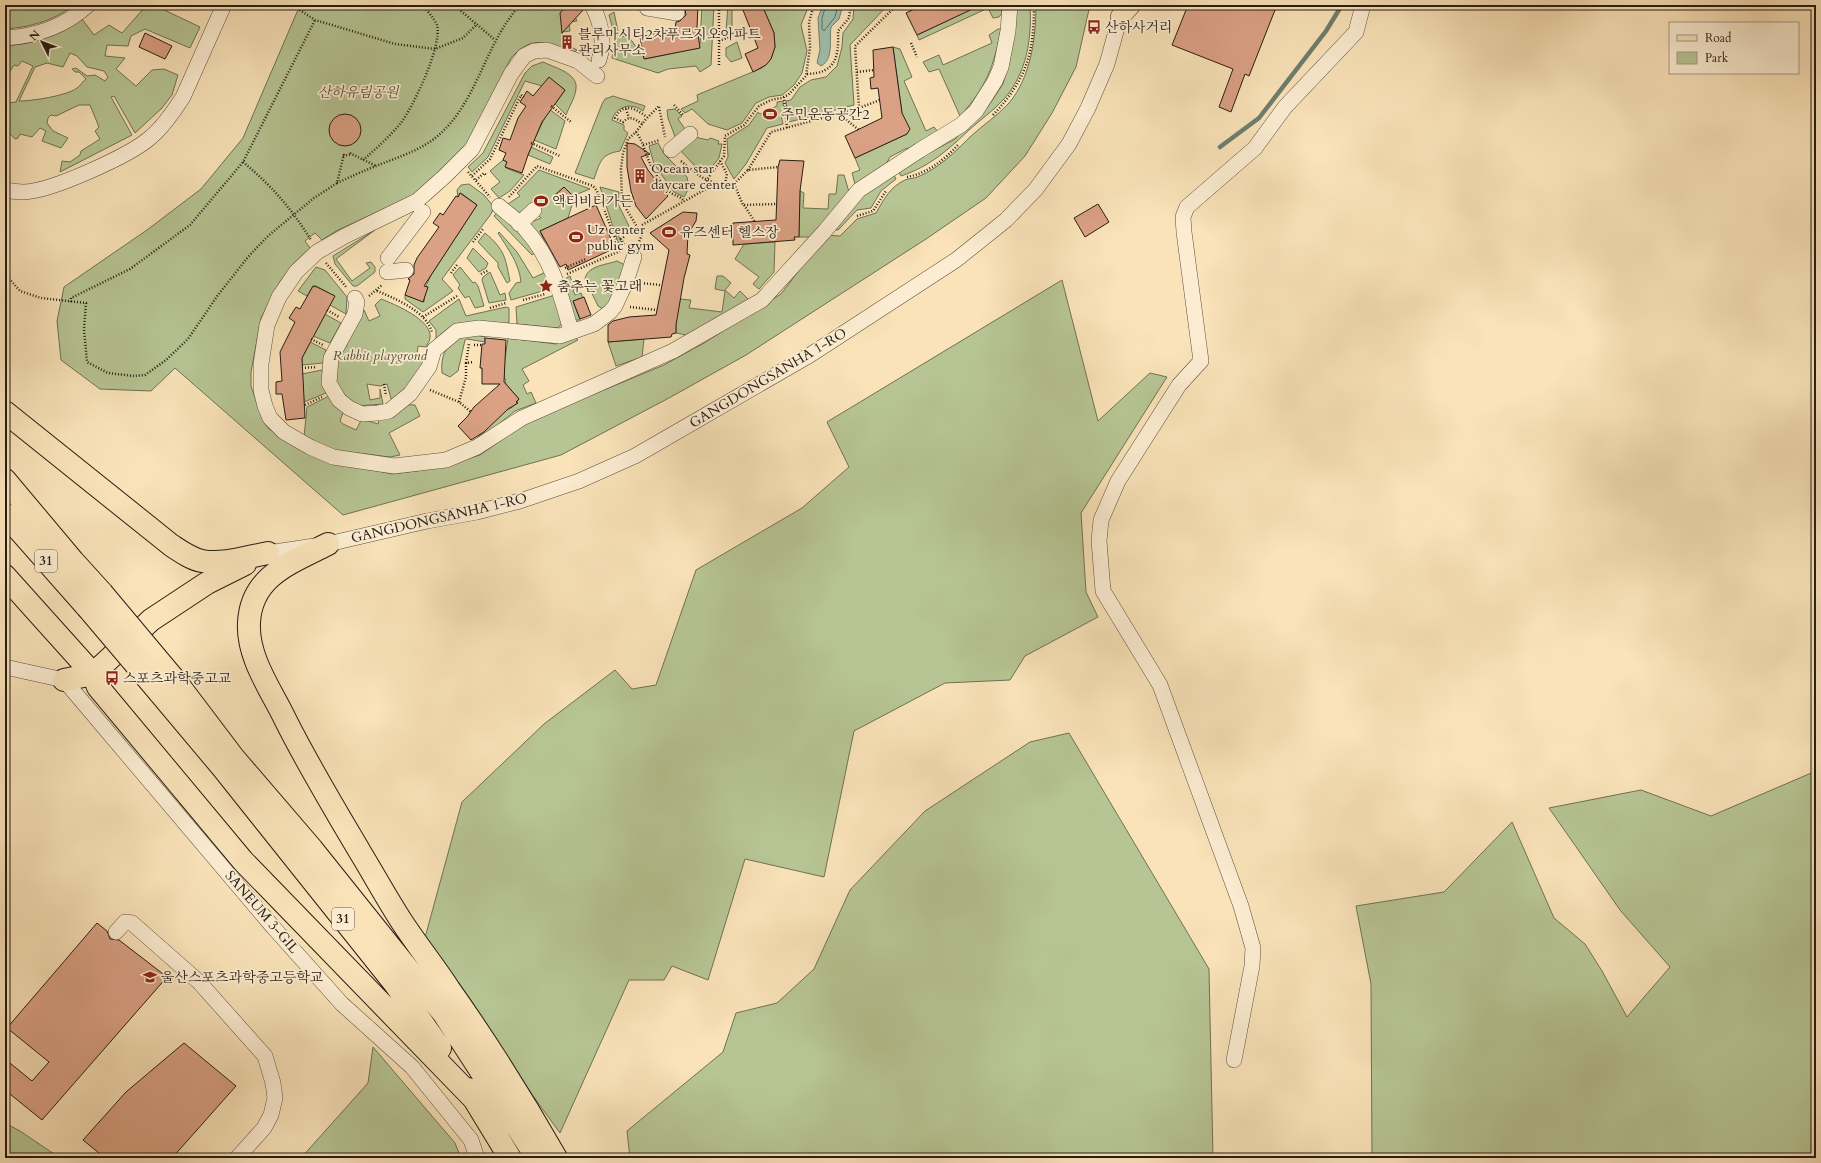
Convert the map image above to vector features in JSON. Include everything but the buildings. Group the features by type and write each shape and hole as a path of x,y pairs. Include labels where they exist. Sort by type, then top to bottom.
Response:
{"highway":[{"path":"5,412 171,545 187,555 201,561 214,562 268,553"},
{"path":"5,480 73,561 95,600 167,686 233,758 312,849 444,1014 538,1158"},
{"name":"31","path":"5,514 95,600"},
{"path":"328,544 282,567 267,580 258,592 249,622 249,638 256,661 309,765 401,921 450,990 497,1062 556,1158"},
{"path":"64,680 93,674 151,620 207,583 268,553"},
{"path":"5,576 93,674 98,687 243,861 476,1101"},
{"name":"31","path":"167,686 222,766 395,984 476,1101 510,1158"}],"street":[{"path":"5,38 25,37 44,32 60,25 88,5"},
{"path":"5,190 24,192 46,188 110,161 137,148 152,137 176,109 183,97 224,5"},
{"path":"426,210 345,236 317,252 306,260 279,297 267,325 261,364 261,390 270,418 284,432 298,441 333,457 394,466 446,460 477,447 522,418 673,351 762,300 814,243 859,190 961,125 976,111 995,81 1001,67 1008,32 1010,5"},
{"path":"1234,1060 1252,966 1253,948 1241,906 1160,685 1103,591 1099,541 1101,520 1118,481 1178,385 1201,361 1183,217 1187,207 1255,148 1286,107 1309,80 1356,32 1363,5"},
{"path":"596,6 602,33 602,51 599,60"},
{"path":"647,8 676,13"},
{"name":"GANGDONGSANHA 1-RO","path":"268,553 328,544 427,521 477,512 520,501 578,481 635,456 810,355 956,260 1006,220 1036,189 1069,144 1108,64 1123,8"},
{"path":"406,270 387,265 459,162 472,149 511,74 524,56 536,51 547,50 578,61 597,76"},
{"path":"669,144 690,134"},
{"path":"499,206 526,230 558,275 571,331"},
{"path":"519,224 534,210"},
{"path":"355,298 357,302 355,314 331,358 330,383 333,392 349,408 362,414 378,414 389,411 401,403 410,394 429,367 434,350 457,331 479,328 560,336 594,324 610,312 615,306 626,282 634,258"},
{"path":"5,667 64,680"},
{"name":"SANEUM 3-GIL","path":"64,680 273,927 342,1004 412,1067 471,1140 476,1158"},
{"path":"116,932 125,922 132,923 199,982 265,1056 273,1083 275,1098 271,1115 264,1128 237,1158"}],"path":[{"path":"292,5 315,20 395,44 435,49 463,38 477,24"},
{"path":"363,160 401,123 425,80 435,49 437,26 423,5"},
{"path":"454,5 495,40"},
{"path":"5,274 20,291 41,298 86,303 84,329 86,362 108,373 134,376 145,375 166,360 188,339 218,295 248,257 268,236 314,198 337,183 405,155 430,142 449,125 468,95 495,40 512,13 520,5"},
{"path":"719,5 719,65"},
{"path":"814,5 808,22 810,47 806,76 788,96 771,100 759,106 744,125 725,136 724,156 706,181 734,184 748,170 771,132 839,114 880,100"},
{"path":"806,74 819,74 835,61 839,46 838,32 849,18 851,5"},
{"path":"859,108 855,46 897,5"},
{"path":"71,302 71,298 130,269 190,225 243,162 315,20"},
{"path":"719,41 734,35"},
{"path":"911,44 917,57"},
{"path":"857,72 874,70"},
{"path":"472,176 490,159 500,143 520,95 524,97"},
{"path":"784,97 787,128"},
{"path":"674,105 684,115"},
{"path":"551,106 571,122"},
{"path":"459,162 499,206 514,193 538,166 593,186 597,191 620,251 634,258 642,235 622,202 621,152 628,139 636,132 647,117 659,106"},
{"path":"642,124 635,119 629,118 623,122 615,118 619,112 634,108 647,117"},
{"path":"626,109 629,118"},
{"path":"839,114 859,130"},
{"path":"636,132 642,140 645,154 654,171 670,193 681,197 684,201"},
{"path":"531,144 560,156"},
{"path":"643,145 669,144"},
{"path":"337,183 343,155 351,154 376,166"},
{"path":"720,161 726,174 725,184"},
{"path":"243,162 268,183 295,214 313,242"},
{"path":"748,170 778,167"},
{"path":"476,180 484,173 486,175"},
{"path":"642,225 716,183"},
{"path":"734,184 743,205 755,222"},
{"path":"743,205 777,204"},
{"path":"473,242 483,229"},
{"path":"558,275 620,251"},
{"path":"323,259 355,298 366,298 377,291 385,282 387,265"},
{"path":"558,275 586,259"},
{"path":"451,273 457,265"},
{"path":"481,274 489,270"},
{"path":"626,282 660,285"},
{"path":"377,291 397,298 423,317 432,330 434,350"},
{"path":"523,300 546,294"},
{"path":"423,317 457,296"},
{"path":"490,308 506,303"},
{"path":"615,306 657,310"},
{"path":"459,402 466,376 466,363 469,344 482,345"},
{"path":"466,363 473,362"},
{"path":"416,384 459,402 471,412"},
{"path":"304,405 333,392"}],"green space":[{"path":"5,5 73,5 66,11 50,19 24,27 5,29"},
{"path":"143,5 159,5 158,7 200,27 190,48 145,29 131,36 128,46 107,45 105,56 125,58 116,69 136,86 152,70 164,69 178,75 172,95 161,109 135,133 114,96 111,97 132,135 60,172 62,161 70,162 80,155 81,151 100,139 95,131 99,127 90,105 79,105 56,116 51,115 48,118 47,123 53,131 68,138 61,148 42,141 46,131 40,128 32,137 20,134 18,138 15,139 9,133 8,125 5,124 5,103 16,102 33,66 22,61 18,66 14,65 5,79 5,45 15,45 45,38 82,19 94,35 109,25 122,33 145,7","holes":["70,53 77,56 87,67 104,71 108,77 105,81 95,75 87,76 76,68 72,69 75,72 79,72 86,79 72,91 57,96 19,101 35,67 47,63 63,67"]},
{"name":"산하유림공원","path":"300,5 557,5 564,13 571,7 577,21 569,22 570,31 562,32 563,46 571,45 571,47 577,50 572,53 554,45 540,42 526,46 511,58 466,146 416,194 336,231 322,240 315,233 305,241 310,248 292,265 279,283 261,318 251,372 251,386 263,421 269,429 302,449 323,459 392,474 438,468 480,455 529,421 664,365 704,343 781,294 826,235 840,236 857,219 876,213 895,186 905,180 916,178 941,164 1009,103 1022,81 1031,56 1035,30 1036,5 1090,5 1076,67 1052,113 1025,156 986,198 926,239 746,355 669,398 561,455 343,515 175,368 151,391 100,389 61,360 57,321 64,287 147,230 201,189 243,138"},
{"path":"702,5 714,5 711,65 700,72 696,66 668,69 658,73 612,58 615,37 609,15 614,12 619,36 629,37 645,59 678,52 700,44"},
{"path":"728,5 732,5 732,26 726,31"},
{"path":"762,5 809,5 801,25 807,51 802,73 794,85 782,95 769,97 756,103 742,123 727,130 708,124 692,109 685,113 681,109 698,101 697,95 762,68 771,59 775,47 774,33"},
{"path":"854,5 888,5 850,45 854,105 789,122 786,101 791,100 800,87 811,80 826,77 837,66 842,47 843,33 853,19"},
{"path":"974,5 1001,5 1002,13 999,17 993,18 988,8 919,40 917,35 949,20"},
{"path":"1017,5 1030,5 1030,30 1029,43 1023,67 1011,90 995,108 946,151 920,168 901,176 898,170 955,139 987,108 1003,84 1010,59"},
{"path":"998,29 1001,29 988,76 969,106 960,116 939,69 929,72 923,62 939,55 943,65 992,43 989,35"},
{"path":"737,42 742,58 731,62 726,56 726,48"},
{"path":"893,47 900,49 912,77 904,81 926,131 934,127 938,132 922,145 905,149 890,157 885,166 864,182 855,184 852,173 860,170 855,158 907,134 902,113"},
{"path":"543,62 569,74 576,83 575,94 566,115 555,104 565,90 549,78 542,86 525,81 488,157 472,172 468,167 483,153 525,73 532,66"},
{"path":"613,96 645,106 643,111 639,108 629,106 617,111 612,120 624,125 624,130 628,133 620,151 609,154 602,160 594,179 575,173 602,104 605,99"},
{"path":"783,101 784,115 781,115 783,124 767,128 746,164 734,179 725,163 728,157 727,139 749,125 758,112 760,114 777,106 777,102"},
{"path":"549,109 565,121 556,149 534,140"},
{"path":"675,109 682,116 678,119 685,129 677,142 668,118 667,110"},
{"path":"695,137 708,140 710,138 719,141 718,144 722,144 719,158 707,173 695,166 680,150"},
{"path":"658,143 664,154 687,177 689,188 684,197 674,192 654,164 649,146"},
{"path":"531,147 553,157 550,164 528,155"},
{"path":"503,160 507,162 506,168 524,175 510,191 499,198 491,189 500,182 490,171"},
{"path":"539,170 590,189 575,195 568,218 540,231 553,261 529,223 541,218 529,205 516,216 505,206 520,196 517,193","holes":["564,187 572,195 562,205 554,196"]},
{"path":"892,171 896,179 881,191 871,208 857,210 838,230 830,229 861,191"},
{"path":"838,175 844,175 849,192 811,237 799,237 800,191 804,193 803,208 828,209 829,194 836,194"},
{"path":"469,184 484,195 494,207 491,214 442,279 453,291 423,312 405,299 405,295 424,302 426,286 431,275 477,205 461,193 458,197 457,190 461,185"},
{"path":"600,187 619,192 618,204 629,226 617,232 622,244 619,245"},
{"path":"500,210 536,252 532,255 494,216"},
{"path":"375,230 336,259 352,281 370,268 366,263 371,262 375,267 375,272 357,286 353,286 335,264 333,256"},
{"path":"499,232 517,252 533,278 546,272 553,288 511,300 509,293 516,283 521,282 520,275 515,262 498,233"},
{"path":"485,233 497,244 503,254 510,281 507,283 498,267 498,263 478,242"},
{"path":"775,242 774,272 759,289 753,284 759,277 735,259 744,244"},
{"path":"473,248 488,263 486,268 479,272 467,258"},
{"path":"617,261 625,265 617,296 603,309 598,306 585,279 586,275 593,269"},
{"path":"316,267 325,270 347,297 346,314 330,305 334,296 316,286 313,286 307,296 298,291"},
{"path":"460,267 473,283 475,282 478,286 484,306 475,308 469,296 465,298 458,288 460,285 453,275"},
{"path":"490,272 500,295 505,293 506,300 489,303 482,280 483,277"},
{"path":"570,276 575,289 573,290 575,295 581,293 583,298 573,301 580,320 574,320 563,280"},
{"path":"717,276 723,276 731,283 725,290 734,298 740,291 749,300 686,335 676,333 676,318 680,299 691,300 689,308 722,312 725,291 715,289"},
{"path":"1062,280 1098,421 1150,373 1167,377 1081,513 1086,592 1098,617 1025,656 1010,680 945,683 854,731 824,877 745,859 708,980 672,966 664,980 629,980 560,1133 423,945 462,802 544,724 615,670 632,689 656,685 696,570 802,508 849,467 827,422"},
{"path":"555,295 563,322 558,328 517,324 516,307"},
{"name":"Rabbit playgrond","path":"381,299 412,314 425,325 429,331 430,339 426,347 418,346 417,355 428,355 413,381 392,402 387,384 380,386 367,384 370,400 380,398 380,389 383,404 355,406 343,397 337,388 337,364 342,346 346,347 364,310 369,321 380,316 375,305"},
{"path":"459,299 466,316 506,307 509,308 509,323 449,328 441,334 436,341 436,330 429,321"},
{"path":"325,314 341,323 330,343 313,336"},
{"path":"471,334 485,337 485,342 465,340 458,371 450,377 442,373 443,358 448,347 457,339"},
{"path":"575,337 578,340 522,369 529,381 523,385 527,394 531,392 536,403 515,411 484,436 473,442 506,410 514,406 519,399 506,384 504,378 504,360 508,338 556,344"},
{"path":"644,339 642,357 616,366 608,342"},
{"path":"310,342 326,350 323,363 302,365 302,358"},
{"path":"322,370 326,393 304,402 302,374"},
{"path":"329,396 344,410 340,421 356,430 362,419 378,424 379,419 383,417 394,417 397,410 404,405 415,405 420,416 389,433 400,455 390,457 333,450 304,437 307,407"},
{"path":"1069,733 1209,969 1213,1158 630,1158 627,1131 723,1052 736,1013 777,1003 814,969 850,890 925,811 1030,742"},
{"path":"1816,771 1816,1158 1372,1158 1371,984 1356,906 1444,892 1512,822 1554,918 1585,944 1602,971 1627,1017 1670,967 1620,910 1549,808 1641,790 1711,816"},
{"path":"373,1047 455,1143 461,1158 301,1158 368,1083"},
{"path":"5,1123 20,1131 60,1158 5,1158"}],"water":[{"path":"823,5 843,5 839,19 831,27 828,59 821,66 817,63 820,50 818,18"}],"waterway":[{"path":"1220,147 1259,118 1326,31 1342,5"}],"place":[{"name":"산하사거리","path":"1094,27"},
{"name":"블루마시티2차푸르지오아파트 관리사무소","path":"567,42"},
{"name":"주민운동공간2","path":"770,114"},
{"name":"Ocean star daycare center","path":"640,176"},
{"name":"액티비티가든","path":"541,201"},
{"name":"유즈센터 헬스장","path":"669,232"},
{"name":"Uz center public gym","path":"576,237"},
{"name":"춤추는 꽃고래","path":"546,286"},
{"name":"스포츠과학중고교","path":"112,678"},
{"name":"울산스포츠과학중고등학교","path":"150,977"}]}
